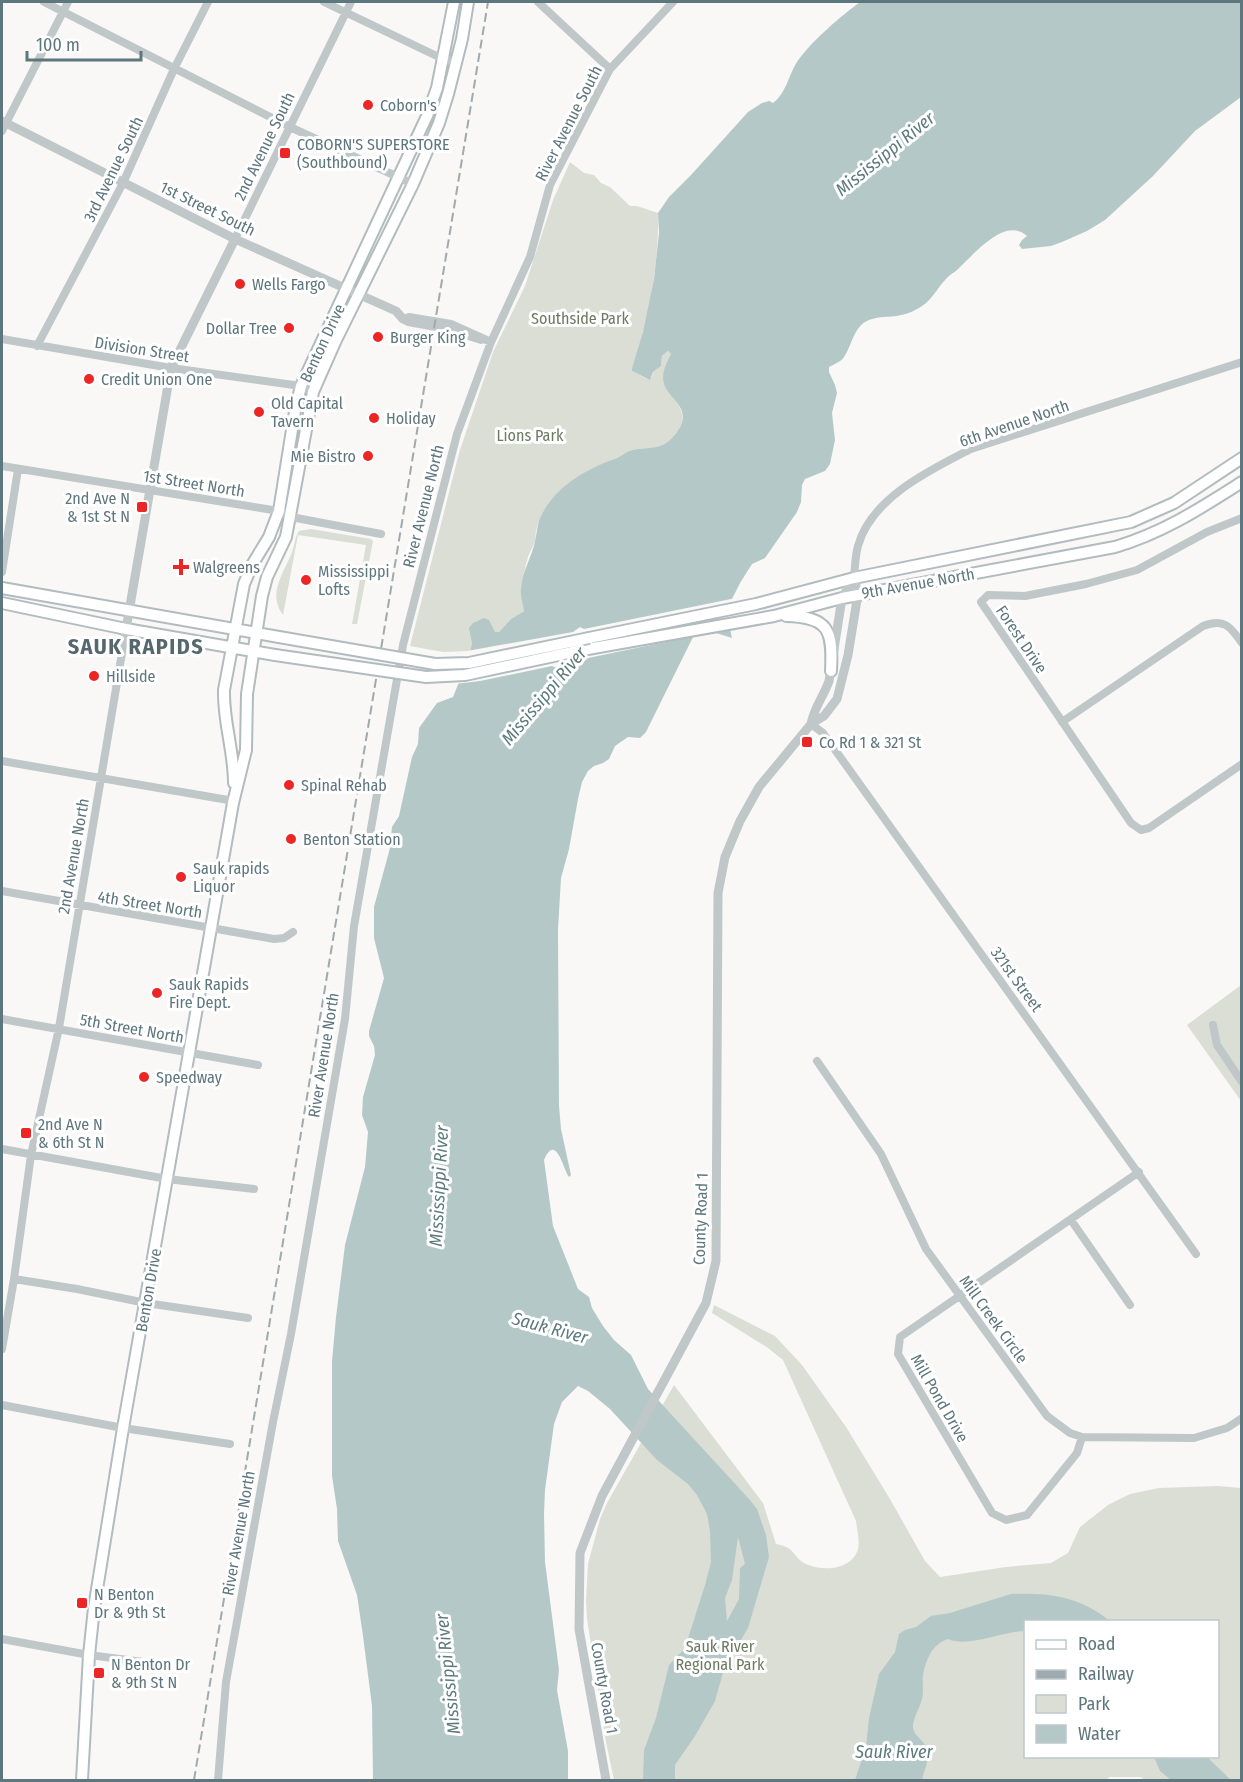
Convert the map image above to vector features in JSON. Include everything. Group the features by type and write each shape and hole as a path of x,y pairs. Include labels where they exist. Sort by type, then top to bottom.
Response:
{"main road":[{"name":"Benton Drive","path":"234,801 233,755 224,700 247,575 269,537 279,511 301,386 427,116 443,59 454,2"},
{"name":"Benton Drive","path":"82,1780 94,1608 167,1179 234,801 246,750 247,694 264,585 283,547 291,517 313,392 336,340 413,184 439,123 456,62 468,2"},
{"name":"9th Avenue North","path":"2,588 128,612 435,664 469,663 756,604 854,578 1131,522 1174,503 1242,458"},
{"name":"9th Avenue North","path":"2,603 126,629 255,652 426,677 465,675 582,650 774,616 842,597 1104,549 1138,540 1183,520 1242,482"},
{"path":"774,616 817,620 825,626 830,637 831,671"}],"street":[{"path":"44,2 290,127 413,184"},
{"path":"3,125 68,2"},
{"name":"3rd Avenue South","path":"37,346 123,183 174,69 208,2"},
{"path":"324,2 443,59 456,62"},
{"name":"2nd Avenue South","path":"171,368 351,2"},
{"path":"538,2 610,69"},
{"name":"River Avenue South","path":"491,342 530,257 550,184 610,69 673,2"},
{"name":"1st Street South","path":"3,125 234,239 396,311 403,319 409,317 451,324 491,342"},
{"name":"Division Street","path":"2,339 171,368 301,386 313,392"},
{"name":"River Avenue North","path":"218,1780 226,1682 291,1334 341,1043 354,926 403,645 457,434 491,342"},
{"name":"6th Avenue North","path":"854,578 857,547 867,524 882,505 929,471 971,450 1242,362"},
{"name":"2nd Avenue North","path":"2,1349 31,1155 59,1028 171,368"},
{"name":"1st Street North","path":"2,466 279,511 291,517 381,534"},
{"path":"2,572 18,469"},
{"name":"Forest Drive","path":"1242,518 1207,532 1137,570 1086,584 1025,596 988,595 981,602 1131,823 1141,830 1149,828 1242,764"},
{"path":"854,578 858,594"},
{"path":"842,597 854,578"},
{"name":"County Road 1","path":"606,1780 579,1629 580,1553 602,1496 706,1303 716,1261 718,893 725,856 740,821 759,787 811,724 824,716 837,699 848,655 858,594"},
{"name":"County Road 1","path":"811,724 814,709 825,691 831,671 842,597"},
{"path":"1062,722 1203,626 1213,622 1224,624 1231,627 1242,642"},
{"name":"321st Street","path":"811,724 824,733 1196,1254"},
{"path":"2,761 234,801"},
{"name":"4th Street North","path":"2,891 274,939 284,938 293,932"},
{"name":"5th Street North","path":"2,1019 258,1065"},
{"path":"1213,1025 1217,1045 1242,1082"},
{"name":"Mill Creek Circle","path":"817,1061 880,1154 926,1249 1047,1416 1070,1433 1082,1437 1194,1438 1227,1428 1242,1418"},
{"path":"2,1149 167,1179 254,1189"},
{"name":"Mill Pond Drive","path":"1082,1437 1077,1453 1027,1515 1006,1520 992,1513 898,1353 900,1337 1139,1172"},
{"path":"1071,1220 1130,1305"},
{"path":"14,1279 146,1303 248,1318"},
{"path":"2,1405 123,1428 230,1444"},
{"path":"2,1639 151,1664"}],"green space":[{"path":"570,162 584,173 594,175 630,206 658,213 657,252 652,292 632,371 647,379 652,377 653,372 661,366 662,356 668,351 671,354 665,368 665,379 682,413 682,422 677,432 666,443 629,451 592,470 567,485 547,505 540,517 526,564 523,584 524,611 511,619 499,632 472,642 471,651 443,652 410,646 459,453 493,352 525,286 553,200"},
{"path":"311,529 373,541 357,624 352,624 366,545 298,535 283,615 278,606 276,598 279,582 299,531"},
{"path":"1241,985 1241,1101 1187,1025"},
{"name":"Sauk River Regional Park","path":"714,1305 775,1336 802,1365 846,1427 925,1561 940,1577 1051,1563 1068,1553 1080,1527 1108,1505 1130,1494 1159,1488 1218,1486 1241,1488 1241,1780 1145,1780 1141,1777 1110,1777 1105,1780 614,1780 587,1619 588,1564 600,1519 607,1503 674,1385 763,1503 776,1544 791,1550 806,1564 820,1568 843,1565 855,1556 858,1549 856,1521 783,1360 712,1313"}],"water":[{"name":"Mississippi River","path":"860,2 1241,2 1241,97 1195,131 1153,176 1105,220 1087,231 1051,246 1022,249 1019,245 1027,236 1019,231 1010,230 1001,233 982,246 948,277 922,306 904,314 874,318 861,325 843,359 829,367 837,393 832,413 835,440 830,464 825,471 805,479 797,512 765,558 752,564 740,583 731,601 728,620 732,638 716,633 693,637 646,732 640,738 628,737 615,746 609,759 588,771 582,782 561,878 558,929 559,1106 561,1129 571,1175 569,1177 556,1151 548,1152 544,1160 553,1226 578,1289 589,1297 592,1308 614,1340 631,1355 648,1389 757,1509 766,1535 769,1557 748,1628 724,1669 715,1701 675,1765 675,1780 643,1780 644,1750 656,1718 669,1665 685,1648 705,1585 711,1562 710,1531 707,1514 688,1484 657,1460 610,1409 578,1386 562,1402 554,1424 544,1514 545,1562 559,1670 557,1690 568,1751 568,1780 373,1780 372,1706 357,1595 338,1541 337,1509 332,1476 332,1361 345,1245 365,1167 368,1132 362,1115 363,1097 375,1055 369,1031 384,978 374,938 374,907 390,848 392,827 399,816 412,757 418,744 419,728 437,703 453,697 469,657 472,643 469,628 473,623 484,618 489,620 495,632 499,632 511,619 524,611 521,594 525,570 534,547 539,521 554,497 572,480 629,451 666,443 682,424 682,410 667,390 663,380 671,354 668,351 662,356 661,366 653,372 650,380 632,371 654,279 659,233 658,213 669,197 748,112 762,103 769,101 773,103 778,99 796,64 805,52","holes":["738,1537 745,1564 740,1568 739,1599 727,1621 725,1598 732,1580"]},
{"name":"Sauk River","path":"1011,1594 1039,1594 1075,1601 1108,1620 1024,1620 1024,1631 966,1642 948,1639 942,1641 931,1653 926,1664 922,1699 913,1725 914,1732 928,1753 922,1780 855,1780 866,1747 869,1718 879,1674 895,1652 899,1634 916,1627 931,1616 950,1613"},
{"path":"1154,1758 1208,1758 1231,1780 1171,1780 1160,1771"}],"pier":[{"path":"736,598 731,615 733,628 564,663 557,668 552,666 455,684 467,651 573,632 580,627 584,629"}],"railway":[{"path":"194,1780 488,2"}],"place":[{"name":"Coborn's","path":"368,105"},
{"name":"COBORN'S SUPERSTORE (Southbound)","path":"285,153"},
{"name":"Wells Fargo","path":"240,284"},
{"name":"Dollar Tree","path":"289,328"},
{"name":"Burger King","path":"378,337"},
{"name":"Credit Union One","path":"89,379"},
{"name":"Old Capital Tavern","path":"259,412"},
{"name":"Holiday","path":"374,418"},
{"name":"Mie Bistro","path":"368,456"},
{"name":"2nd Ave N & 1st St N","path":"142,507"},
{"name":"Walgreens","path":"181,567"},
{"name":"Mississippi Lofts","path":"306,580"},
{"name":"Hillside","path":"94,676"},
{"name":"Co Rd 1 & 321 St","path":"807,742"},
{"name":"Spinal Rehab","path":"289,785"},
{"name":"Benton Station","path":"291,839"},
{"name":"Sauk rapids Liquor","path":"181,877"},
{"name":"Sauk Rapids Fire Dept.","path":"157,993"},
{"name":"Speedway","path":"144,1077"},
{"name":"2nd Ave N & 6th St N","path":"26,1133"},
{"name":"N Benton Dr & 9th St","path":"82,1603"},
{"name":"N Benton Dr & 9th St N","path":"99,1673"}],"district":[{"name":"SAUK RAPIDS","path":"136,646"}],"park label":[{"name":"Southside Park","path":"580,318"},
{"name":"Lions Park","path":"530,435"}]}
